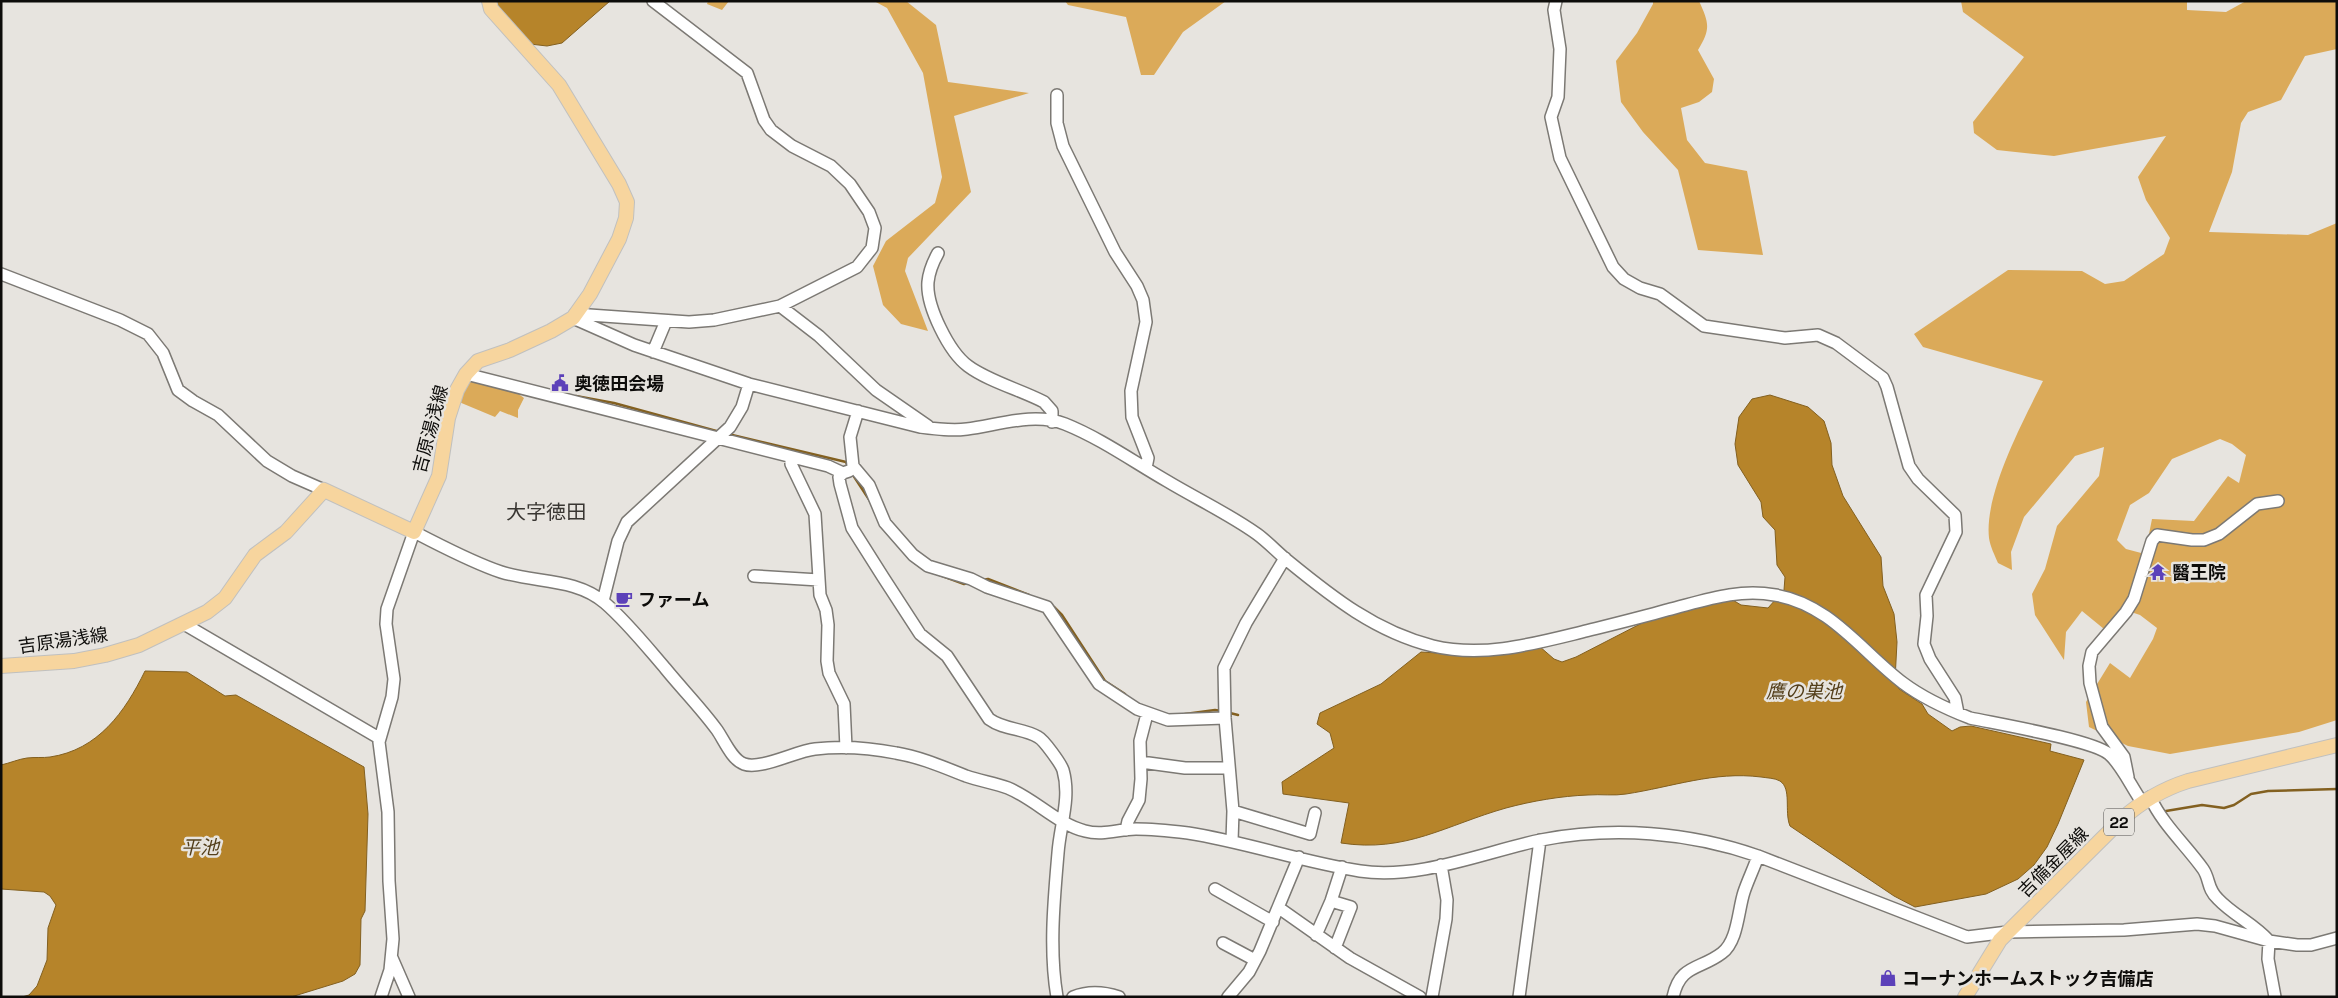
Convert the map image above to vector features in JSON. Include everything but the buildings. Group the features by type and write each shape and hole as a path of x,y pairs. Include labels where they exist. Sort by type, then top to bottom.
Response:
{"main road":[{"name":"吉原湯浅線","path":"414,532 439,476 448,418 466,374 478,361 510,350 552,331 574,316 590,294 619,239 626,218 627,202 619,184 559,85 491,9 490,1"},
{"name":"吉原湯浅線","path":"1,666 74,661 105,655 139,645 207,612 221,602 256,555 286,532 320,492 324,490"},
{"path":"324,490 414,532"},
{"name":"吉備金屋線","path":"1964,997 1993,949 2008,932 2142,797 2200,777 2337,745"}],"street":[{"path":"574,316 701,322 780,306 857,267 866,258 875,237 875,228 869,212 842,175 816,157 792,146 771,130 764,120 746,73 653,1"},
{"path":"1556,1 1554,10 1560,49 1558,97 1551,117 1555,143 1560,158 1613,267 1624,279 1640,288 1660,294 1704,326 1785,338 1818,335 1844,348 1882,378 1887,387 1909,466 1918,479 1955,515 1956,532 1926,595 1927,616 1924,644 1930,659 1955,698 1958,713"},
{"path":"1057,95 1057,123 1063,146 1115,252 1137,286 1143,300 1146,322 1131,391 1132,417 1148,458 1146,468"},
{"path":"938,253 931,269 928,289 936,316 954,352 974,370 1044,402 1052,411 1052,422"},
{"path":"1,274 120,320 148,334 163,353 178,390 218,415 259,454 277,467 324,490"},
{"path":"780,306 819,336 876,390 933,429"},
{"path":"574,316 653,352 749,384 933,429 966,429 1006,422 1037,420 1062,423 1146,468 1260,536 1332,596 1368,620 1402,637 1435,646 1464,650 1507,650 1670,610 1708,598 1745,592 1775,595 1800,602 1826,616 1904,684 1958,713 2103,750 2117,763 2142,797 2156,811 2204,870 2210,890 2219,900 2260,931 2269,941 2268,959 2275,997"},
{"path":"653,352 666,321"},
{"path":"466,374 791,457 848,469 869,485 885,522 914,555 928,566 971,579 987,587 1047,607 1099,684 1147,714 1173,721 1225,718"},
{"path":"603,601 620,536 627,522 718,438 738,414 749,384"},
{"path":"858,412 850,437 848,469 839,477 852,528 920,634 948,656 989,719 997,725 1039,737 1063,769 1066,791 1064,822 1058,850 1053,933 1054,977 1057,997"},
{"path":"791,457 791,464 815,514 820,596 828,620 828,668 844,704 846,748"},
{"path":"2142,797 2124,757 2102,727 2089,675 2092,652 2126,612 2134,599 2152,541 2157,535 2204,540 2219,534 2257,504 2278,501"},
{"path":"381,997 392,958 393,927 389,881 388,812 379,738 392,697 394,679 386,624 386,609 414,532 496,570 525,579 561,583 584,589 603,601 632,630 711,722 739,762 750,765 812,749 846,748 896,753 1010,789 1064,822 1084,831 1100,834 1126,830 1184,832 1232,841 1342,867 1373,872 1400,871 1441,865 1540,840 1616,832 1686,837 1734,848 1758,856 1967,937 2008,932 2124,930 2197,924 2215,926 2269,941 2297,946 2312,945 2337,938"},
{"path":"1232,841 1233,811 1225,718 1224,668 1232,648 1285,558"},
{"path":"754,576 819,580"},
{"path":"184,624 379,738"},
{"path":"1126,830 1128,821 1139,800 1142,762 1140,741 1147,714"},
{"path":"1142,762 1185,768 1229,768"},
{"path":"1233,811 1310,834 1315,813"},
{"path":"1519,997 1540,840"},
{"path":"1673,997 1676,984 1682,974 1722,953 1730,945 1744,893 1758,856"},
{"path":"1228,997 1249,972 1273,922 1299,857"},
{"path":"1432,997 1446,919 1447,900 1441,865"},
{"path":"1316,935 1331,901 1342,867"},
{"path":"1215,889 1273,922"},
{"path":"1331,901 1351,907 1335,948"},
{"path":"1279,908 1335,948 1420,997"},
{"path":"1223,943 1255,960"},
{"path":"392,958 409,997"},
{"path":"1073,997 1083,992 1109,993 1119,997"}],"shaded area":[{"path":"708,1 729,1 722,10 707,4"},
{"path":"874,1 906,1 936,25 948,82 1029,93 954,116 971,192 908,258 905,271 928,331 901,324 883,305 873,266 886,241 935,203 942,177 923,73 887,8"},
{"path":"1065,1 1226,1 1183,32 1154,75 1141,75 1126,17 1068,5"},
{"path":"1653,1 1699,1 1707,21 1707,31 1698,50 1714,79 1712,92 1699,102 1681,108 1687,140 1705,163 1747,171 1763,255 1698,250 1678,170 1643,132 1621,102 1616,61 1637,33"},
{"path":"1961,1 2187,1 2187,10 2226,12 2246,1 2337,1 2337,49 2305,56 2281,100 2248,112 2241,123 2232,172 2209,232 2308,235 2337,223 2337,720 2299,732 2170,754 2128,746 2089,727 2086,702 2110,663 2130,678 2153,639 2157,628 2140,615 2125,610 2104,629 2082,611 2066,632 2064,660 2035,615 2032,594 2045,569 2057,526 2099,476 2104,447 2075,456 2024,517 2011,552 2012,570 1998,563 1991,548 1989,538 1989,520 1993,501 2007,458 2043,381 1923,347 1914,334 2008,270 2082,271 2105,284 2124,281 2164,254 2170,238 2146,200 2138,177 2166,136 2054,156 1997,150 1974,133 1973,122 2024,57 1963,12","holes":["2220,439 2232,444 2246,455 2239,483 2228,476 2194,521 2152,519 2145,554 2126,549 2117,540 2130,505 2149,493 2172,459"]},
{"path":"470,379 509,387 524,398 518,410 518,418 500,411 495,417 459,402"}],"water":[{"path":"490,1 610,1 562,43 547,46 530,44"},
{"name":"鷹の巣池","path":"1770,395 1808,407 1824,421 1831,443 1832,465 1843,496 1881,557 1883,586 1894,614 1897,642 1895,680 1899,689 1922,704 1928,714 1952,731 1960,727 1971,726 2051,744 2050,751 2084,760 2047,847 2034,865 2018,879 1986,894 1915,907 1894,896 1790,826 1787,795 1784,785 1776,779 1761,777 1727,776 1626,794 1547,799 1506,808 1406,841 1364,845 1341,843 1349,803 1283,794 1282,782 1334,748 1330,733 1317,724 1320,713 1381,684 1421,652 1487,656 1509,654 1539,646 1554,659 1562,662 1576,657 1644,622 1731,599 1741,605 1768,608 1784,590 1785,577 1777,565 1775,530 1763,517 1761,502 1738,465 1735,444 1739,417 1752,399"},
{"name":"平池","path":"145,671 187,672 225,696 236,695 364,767 368,814 365,911 361,919 360,965 355,974 343,981 291,997 22,997 29,995 37,986 47,960 48,928 56,905 50,896 44,892 1,889 1,765 24,759 50,757 67,753 96,738 119,714"}],"waterway":[{"path":"576,396 614,403 720,432"},
{"path":"728,434 846,462 848,467"},
{"path":"851,472 870,501"},
{"path":"915,563 925,570"},
{"path":"937,574 964,584 967,583"},
{"path":"982,580 988,579 1029,595"},
{"path":"1054,607 1062,615 1105,681 1125,694"},
{"path":"1185,714 1215,710 1222,711"},
{"path":"1230,713 1238,715"},
{"path":"2166,811 2202,805 2224,808 2234,805 2251,794 2268,791 2337,789"}],"place":[{"name":"奥徳田会場","path":"560,383"},
{"name":"醫王院","path":"2158,572"},
{"name":"ファーム","path":"624,599"},
{"name":"コーナンホームストック吉備店","path":"1888,978"}],"district":[{"name":"大字徳田","path":"546,512"}]}
